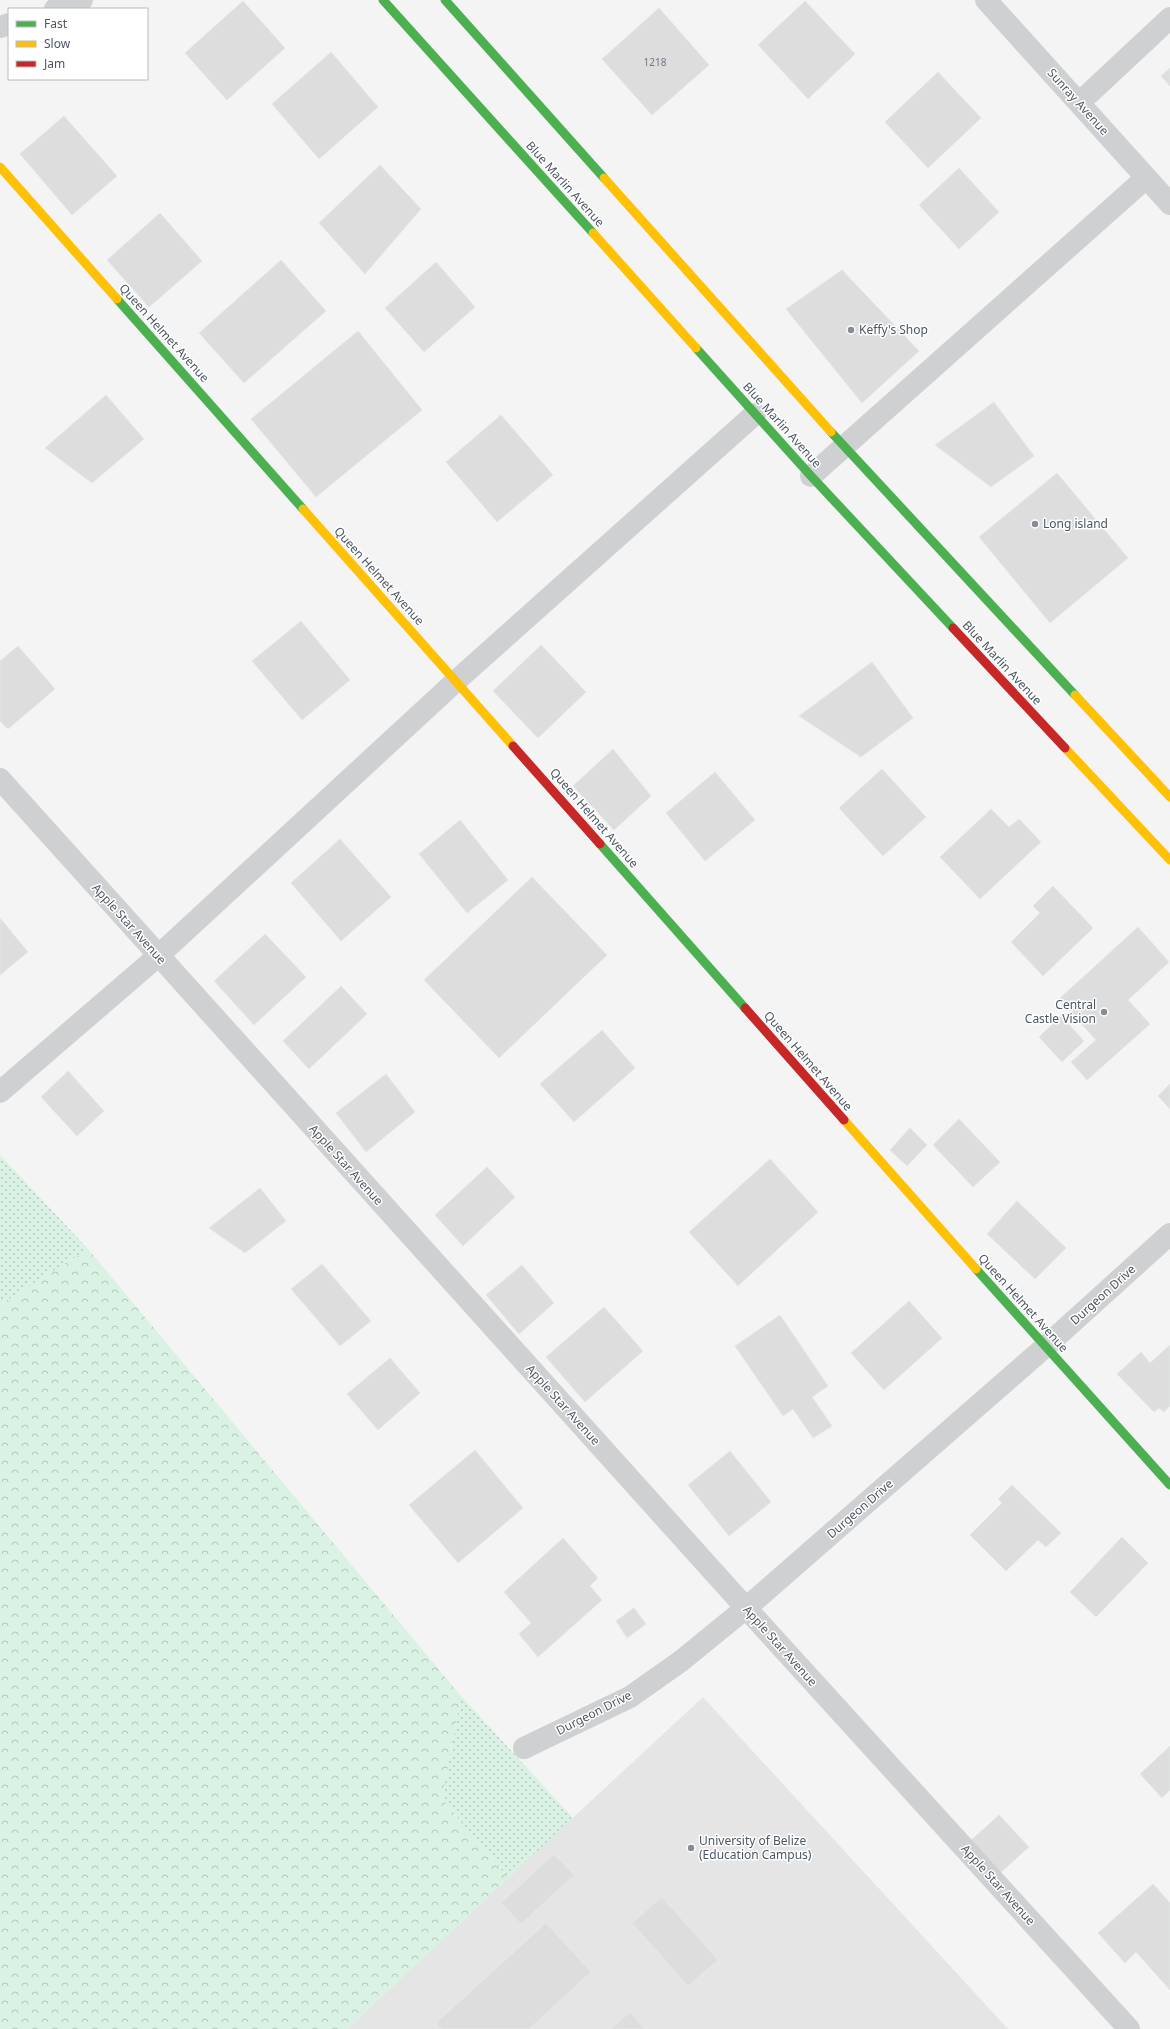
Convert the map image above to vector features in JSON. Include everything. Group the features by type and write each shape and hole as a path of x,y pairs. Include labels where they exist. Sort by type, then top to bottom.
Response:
{"street":[{"path":"58,8 82,0"},
{"name":"Blue Marlin Avenue","path":"383,0 811,476 1170,860"},
{"path":"445,0 845,448 1170,797"},
{"name":"Sunray Avenue","path":"986,0 1170,204"},
{"path":"1079,103 1170,18"},
{"name":"Queen Helmet Avenue","path":"0,167 1045,1347 1170,1485"},
{"path":"811,476 845,448 1146,178"},
{"path":"0,1092 158,956 456,681 756,414"},
{"name":"Apple Star Avenue","path":"0,779 746,1608 1129,2029"},
{"name":"Durgeon Drive","path":"524,1748 630,1697 681,1661 746,1608 1045,1347 1170,1234"}],"shaded area":[{"name":"University of Belize (Education Campus)","path":"703,1697 1008,2029 347,2029 508,1878"}],"green space":[{"path":"0,1155 88,1249 0,1305"},
{"path":"88,1249 461,1696 442,1799 508,1878 347,2029 0,2029 0,1305"},
{"path":"461,1696 573,1818 508,1878 442,1799"}],"building":[{"path":"243,1 285,48 227,100 185,53"},
{"path":"805,1 855,54 808,99 758,45"},
{"path":"659,8 709,65 652,115 602,59"},
{"path":"331,52 378,107 319,159 272,104"},
{"path":"1170,68 1170,86 1161,76"},
{"path":"938,72 981,118 928,168 885,122"},
{"path":"64,116 117,176 72,215 20,154"},
{"path":"380,165 421,209 365,274 319,223"},
{"path":"959,168 999,212 959,249 919,205"},
{"path":"160,213 202,261 149,307 107,260"},
{"path":"281,260 326,311 244,383 199,333"},
{"path":"436,262 475,307 424,352 385,308"},
{"name":"Keffy's Shop","path":"842,270 919,351 862,403 786,309"},
{"path":"358,331 422,410 316,497 251,419"},
{"path":"106,395 144,439 92,483 45,448"},
{"path":"994,402 1034,456 991,487 935,445"},
{"path":"501,415 553,475 497,522 446,462"},
{"path":"1057,473 1128,558 1050,623 979,537"},
{"path":"301,621 350,680 302,720 252,661"},
{"path":"541,645 586,692 538,738 493,691"},
{"path":"18,646 55,689 8,729 0,721 0,661"},
{"path":"872,662 913,718 861,757 799,716"},
{"path":"613,749 651,796 614,830 573,786"},
{"path":"882,769 926,817 883,856 839,808"},
{"path":"715,772 755,820 705,861 666,813"},
{"path":"991,809 1009,827 1019,819 1041,842 980,899 940,857"},
{"path":"460,820 508,880 467,913 419,854"},
{"path":"340,839 391,897 341,941 291,883"},
{"path":"532,877 607,955 499,1058 424,980"},
{"path":"1053,886 1093,928 1043,976 1011,942 1040,913 1033,906"},
{"path":"0,918 28,952 0,975"},
{"name":"Central Castle Vision","path":"1138,927 1169,962 1128,1000 1150,1024 1087,1080 1071,1062 1096,1040 1059,999"},
{"path":"265,934 306,977 254,1025 214,981"},
{"path":"341,986 367,1014 309,1069 283,1041"},
{"path":"1061,1016 1084,1041 1062,1062 1039,1037"},
{"path":"602,1030 635,1068 574,1122 540,1084"},
{"path":"68,1071 104,1111 77,1136 41,1097"},
{"path":"386,1074 415,1112 366,1152 336,1113"},
{"path":"1170,1084 1170,1109 1158,1096"},
{"path":"959,1119 1000,1162 973,1187 933,1145"},
{"path":"910,1128 927,1145 907,1166 890,1150"},
{"path":"770,1159 818,1212 738,1286 689,1232"},
{"path":"487,1167 515,1197 463,1246 435,1215"},
{"path":"260,1188 286,1221 245,1253 209,1228"},
{"path":"1017,1201 1066,1248 1035,1279 987,1234"},
{"path":"322,1264 371,1321 340,1346 291,1289"},
{"path":"522,1265 554,1303 519,1334 486,1295"},
{"path":"909,1301 942,1338 884,1390 851,1353"},
{"path":"604,1307 643,1351 585,1402 546,1357"},
{"path":"780,1315 828,1386 812,1397 832,1426 813,1438 793,1409 783,1416 735,1346"},
{"path":"1170,1345 1170,1406 1164,1412 1159,1408 1154,1412 1117,1374 1141,1352 1150,1363"},
{"path":"390,1358 420,1393 378,1430 347,1394"},
{"path":"475,1450 523,1508 458,1563 409,1505"},
{"path":"730,1451 771,1502 729,1536 688,1485"},
{"path":"1012,1485 1061,1533 1046,1547 1038,1540 1006,1571 970,1535 1002,1503 998,1499"},
{"path":"1122,1537 1148,1563 1096,1617 1070,1592"},
{"path":"563,1538 598,1578 590,1586 602,1600 538,1657 519,1634 531,1623 504,1592"},
{"path":"634,1608 646,1624 627,1638 616,1621"},
{"path":"1170,1746 1170,1790 1162,1798 1140,1774"},
{"path":"999,1815 1029,1847 998,1875 968,1843"},
{"path":"554,1854 574,1875 521,1924 501,1903"},
{"path":"1153,1884 1170,1903 1170,1990 1136,1952 1125,1963 1098,1933"},
{"path":"662,1897 718,1960 688,1986 632,1923"},
{"path":"546,1923 591,1972 529,2029 442,2029 436,2023"},
{"path":"630,2012 645,2029 611,2029"}],"traffic: fast":[{"path":"383,0 593,233"},
{"path":"445,0 604,178"},
{"path":"117,299 303,509"},
{"path":"696,348 811,476 953,628"},
{"path":"831,432 1075,695"},
{"path":"600,844 745,1008"},
{"path":"976,1269 1170,1485"}],"traffic: slow":[{"path":"0,167 117,299"},
{"path":"604,178 831,432"},
{"path":"593,233 696,348"},
{"path":"303,509 513,746"},
{"path":"1075,695 1170,797"},
{"path":"1065,748 1170,860"},
{"path":"844,1120 976,1269"}],"traffic: jam":[{"path":"953,628 1065,748"},
{"path":"513,746 600,844"},
{"path":"745,1008 844,1120"}],"place":[{"name":"Keffy's Shop","path":"851,330"},
{"name":"Long island","path":"1035,524"},
{"name":"Central Castle Vision","path":"1104,1012"},
{"name":"University of Belize (Education Campus)","path":"691,1848"}]}
